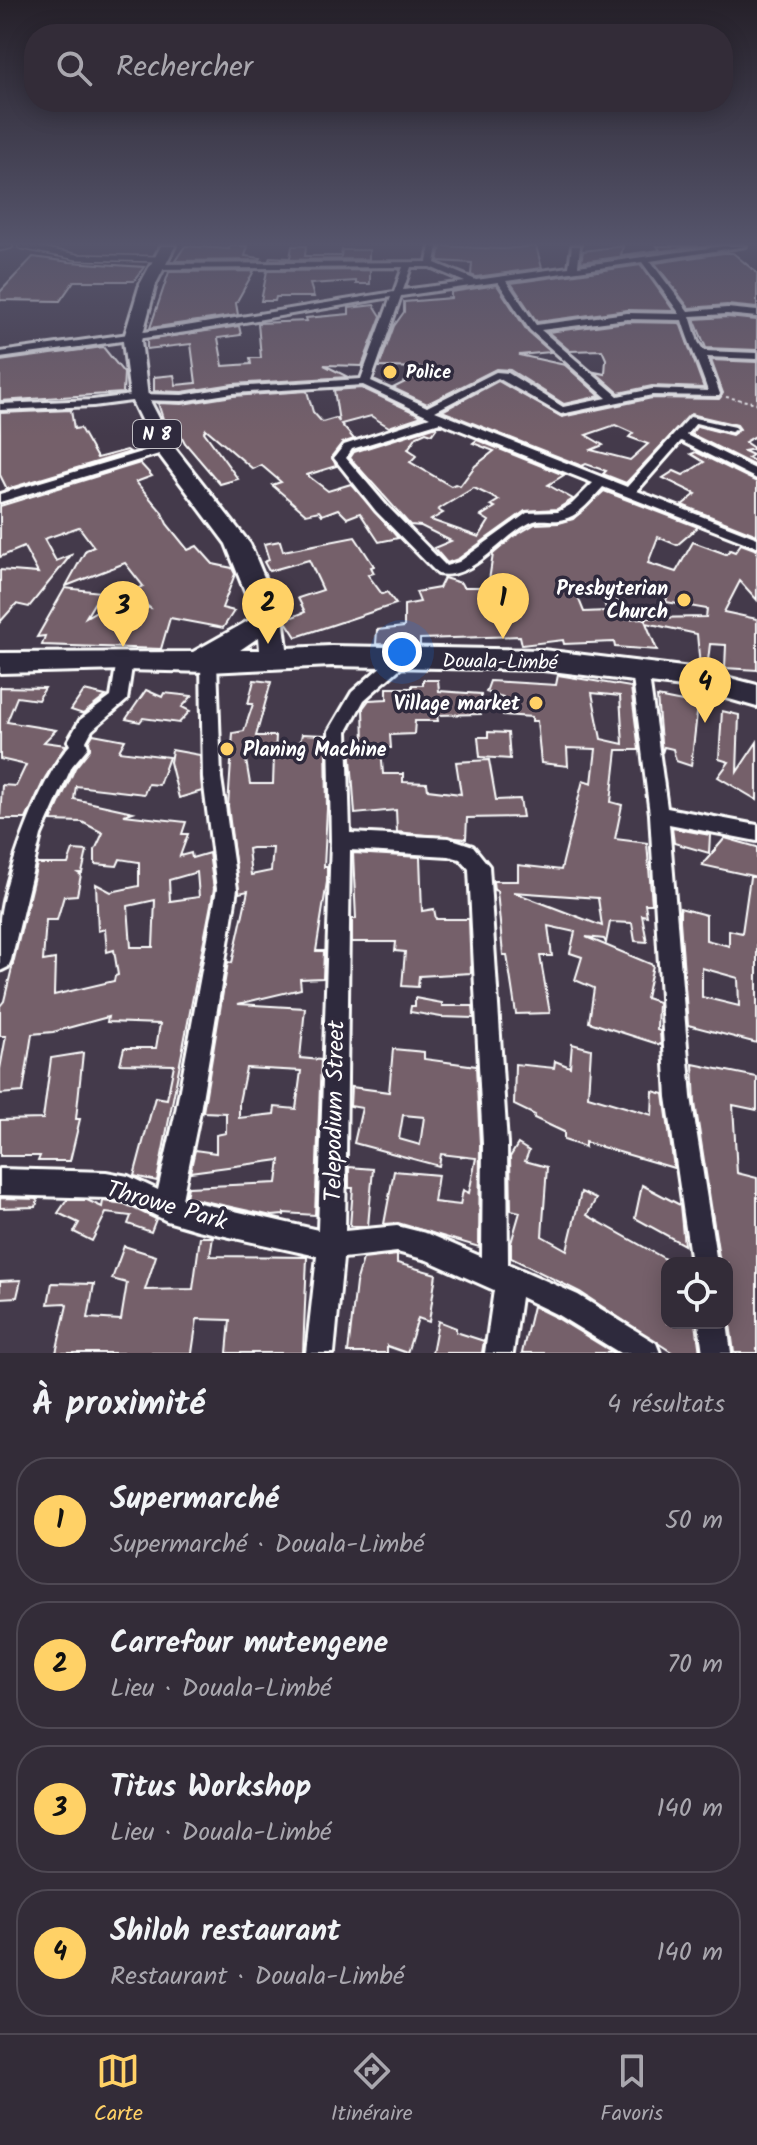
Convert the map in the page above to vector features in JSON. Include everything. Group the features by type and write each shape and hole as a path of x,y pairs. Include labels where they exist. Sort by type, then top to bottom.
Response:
{"highway":[{"name":"N 8","path":"140,309 137,335 132,341 139,397 165,449 222,520 248,566 263,618 264,659"},
{"path":"198,662 217,653 263,618 294,641 331,656"},
{"name":"Douala-Limbé","path":"0,663 198,662 331,656 543,660 691,678 757,696"}],"street":[{"path":"0,355 300,309"},
{"path":"365,382 390,309"},
{"path":"520,309 533,328 617,401"},
{"path":"426,412 496,375 504,375 561,411 652,392 715,394 680,309"},
{"path":"533,328 627,316 685,316 727,311 757,314"},
{"path":"701,354 757,356"},
{"path":"0,407 93,403 139,397 182,398 233,390 365,382 440,418 757,543"},
{"path":"631,491 694,419 701,393"},
{"path":"440,418 356,444 344,450 340,458 381,508 443,571 464,565 532,516 560,516 577,507 601,481"},
{"path":"694,419 731,429"},
{"path":"679,436 757,475"},
{"path":"0,498 165,449"},
{"name":"Telepodium Street","path":"320,1353 331,1246 341,841 338,731 358,696 400,659"},
{"path":"0,960 32,835 65,762 79,747 77,741 86,725 119,700 125,660"},
{"path":"167,1208 188,1111 227,889 198,662"},
{"path":"640,670 659,814 679,1097 703,1257"},
{"path":"659,814 757,833"},
{"path":"341,841 449,847 466,852 479,866 502,1278 499,1353"},
{"name":"Throwe Park","path":"0,1182 106,1185 128,1189 167,1208 331,1246"},
{"path":"331,1246 397,1239 429,1247 568,1305 646,1353"},
{"path":"714,1329 717,1353"}],"path":[{"path":"715,394 757,403"}],"building":[{"path":"156,309 237,309 238,315 150,328"},
{"path":"349,309 377,309 381,316 362,366 324,365 348,377 233,384 182,392 154,391 154,377 174,375 176,385 196,383 191,344 147,349 147,340 239,326 241,335 218,338 223,366 251,364 250,358 261,358 258,323 307,321 306,318 349,314"},
{"path":"404,309 513,309 528,332 551,352 519,355 565,365 600,396 564,404 510,370 496,369 427,404 393,388 433,368 379,367 394,326"},
{"path":"528,309 673,309 674,311 627,310 537,322"},
{"path":"727,317 757,320 757,350 706,348 694,319"},
{"path":"627,322 680,323 704,388 652,386 619,393 595,372 605,374 606,359 602,350 570,351 548,332"},
{"path":"103,347 124,373 123,393 0,401 0,361"},
{"path":"711,360 757,362 757,435 745,442 755,449 744,451 753,455 748,458 757,462 757,467 691,434 697,426 732,435 740,429 737,425 691,414 626,483 603,474 606,471 586,464 582,466 442,411 498,381 562,417 652,398 719,399 723,393","holes":["615,425 633,433 629,437 648,444 630,460 591,450 603,445 586,435"]},
{"path":"362,388 422,416 389,427 371,416 341,424 354,439 342,443 332,456 336,466 307,475 328,491 351,484 398,538 379,542 360,513 347,518 338,509 322,515 319,511 306,514 272,485 281,482 261,465 253,469 206,429 204,432 238,479 220,484 185,443 173,420 164,422 158,403 182,404 233,396 307,391 313,412 322,422 336,418 339,422 334,390"},
{"path":"71,410 74,429 80,428 97,458 127,450 130,452 7,489 0,475 0,413"},
{"path":"440,425 443,426 438,426 432,434 426,432 417,436 408,449 417,455 410,462 451,486 460,486 475,466 494,451 473,443 477,440 564,475 548,485 573,499 557,509 525,511 458,559 447,563 434,548 451,541 421,526 410,525 350,458 354,452","holes":["474,488 499,500 491,505 495,507 481,516 489,521 479,537 431,520 443,513 438,510 442,507"]},
{"path":"696,452 757,482 757,535 682,505 696,494 663,478 674,471 683,475 704,462 691,454"},
{"path":"140,463 152,476 136,482 188,550 197,546 213,564 232,568 235,574 222,608 234,611 223,628 170,618 161,649 42,645 45,636 37,637 65,588 101,592 86,617 107,605 150,608 131,592 143,586 125,563 66,586 86,550 94,547 79,527 44,539 56,561 71,555 29,607 16,604 0,622 0,570 38,573 24,547 0,557 0,506"},
{"path":"604,491 698,527 677,545 658,537 648,563 676,572 693,542 726,554 730,550 735,552 741,544 757,550 757,600 740,581 724,612 757,619 757,670 725,668 726,645 710,644 707,669 700,667 697,634 646,623 657,650 615,647 614,642 564,644 563,640 522,645 520,636 420,639 420,645 376,644 377,630 404,627 404,605 420,602 416,592 439,588 444,578 461,583 463,587 488,587 493,554 513,537 535,524 573,519","holes":["573,585 598,585 607,611 584,612","624,590 667,597 666,602 707,609 706,617 646,618 646,623 644,618 622,619 616,595 624,596"]},
{"path":"355,537 374,566 371,567 374,573 368,575 382,594 387,592 396,604 296,637 285,620 305,612 298,598 323,590 309,560 269,571 264,562 269,560 264,544 280,541 283,551"},
{"path":"558,675 631,687 639,750 617,750 611,802 622,805 615,839 647,843 652,904 645,904 647,916 642,915 647,942 635,941 632,923 610,922 606,943 604,939 586,937 653,965 646,998 658,1002 657,1030 660,1031 661,1045 589,1022 594,988 575,980 582,957 570,953 575,932 548,926 552,956 540,956 550,1013 516,1014 507,955 503,955 497,891 494,890 493,881 518,881 518,865 561,870 583,780 592,783 596,749 567,748 568,766 541,763 537,721 532,721 532,717 503,715 503,697 486,692 490,681 556,685","holes":["592,693 620,696 623,744 601,739","513,892 598,898 602,926 581,918"]},
{"path":"254,680 271,682 256,736 276,736 275,753 245,754 250,784 273,784 274,756 297,755 302,734 326,735 324,867 327,867 327,882 316,951 324,951 323,978 300,979 301,989 238,1004 305,1008 300,1058 321,1060 315,1215 284,1213 272,1216 186,1197 188,1187 277,1183 280,1160 190,1172 195,1150 216,1153 216,1135 226,1133 226,1113 203,1112 228,962 232,963 248,891 239,893 228,806 233,733 244,731 253,704 248,704","holes":["273,848 271,871 251,875 248,849","246,1068 301,1071 296,1109 275,1107 274,1114 239,1118"]},
{"path":"423,680 438,680 439,691 481,694 481,714 437,715 438,721 415,721 414,734 390,735 391,748 381,748 383,774 403,774 403,782 427,783 428,790 461,794 456,762 489,760 496,800 520,799 523,817 467,818 466,839 397,832 396,810 355,814 350,744 364,743 363,708 369,700 387,699 387,688 412,688 412,685 423,685"},
{"path":"0,687 45,688 38,700 17,697 7,722 56,730 44,742 66,745 45,778 26,819 0,819 2,785 16,786 26,765 0,759"},
{"path":"146,690 162,697 164,693 192,696 182,707 190,711 179,723 126,719"},
{"path":"84,691 106,696 83,714 71,710"},
{"path":"657,697 698,705 691,766 676,761 673,749 664,747 662,753"},
{"path":"722,711 739,715 737,772 757,742 757,800 718,777 729,762 719,759"},
{"path":"488,732 508,733 510,759 480,757 478,737 488,737"},
{"path":"93,734 125,740 119,751 169,757 159,785 148,784 144,794 76,786 74,799 133,812 124,815 186,822 182,834 188,834 180,856 191,853 192,858 209,853 214,889 157,1181 134,1176 155,1097 167,1099 174,1065 120,1064 124,1048 156,1048 160,1024 107,1022 108,1017 53,1032 32,1034 23,1092 0,1094 0,1069 6,1036 0,1036 0,1006 4,1001 37,864 68,864 73,850 87,851 82,873 78,873 81,875 77,895 64,896 57,920 46,920 43,961 55,959 54,995 114,981 118,975 114,950 107,952 105,929 98,931 96,884 111,892 139,886 139,862 120,859 117,866 95,864 95,850 103,833 82,822 51,821 75,768 90,749 89,741","holes":["197,872 199,897 170,901 169,880","155,900 153,947 131,947 128,906"]},
{"path":"172,750 200,755 202,791 179,798 170,762"},
{"path":"672,828 710,835 709,853 674,843"},
{"path":"725,838 757,847 757,877 702,865"},
{"path":"353,853 420,857 422,911 434,909 436,919 469,919 471,973 419,976 418,987 402,986 405,952 395,951 396,942 352,942 352,919 356,919"},
{"path":"750,877 757,877 757,1043 688,1025 680,908 706,915 706,940 729,946 729,930 742,933","holes":["702,968 738,978 739,1006 702,997"]},
{"path":"415,998 442,1003 442,1006 473,1006 474,1018 410,1012 411,1006 415,1006"},
{"path":"572,1044 591,1049 588,1096 652,1115 653,1091 664,1094 674,1168 585,1142 585,1147 564,1140 564,1132 514,1105 515,1064 554,1068 555,1061 570,1067"},
{"path":"393,1049 424,1052 424,1059 476,1066 480,1144 479,1247 398,1223 384,1224 394,1171 438,1175 434,1202 460,1205 463,1190 469,1193 476,1158 441,1154 439,1166 354,1143 362,1108 350,1106 351,1087 389,1092","holes":["403,1115 424,1117 420,1145 399,1139"]},
{"path":"83,1053 76,1119 80,1119 70,1161 38,1161 40,1156 0,1156 0,1120 43,1119 51,1058"},
{"path":"693,1064 757,1077 757,1110 733,1105 737,1173 757,1178 757,1353 734,1353 731,1329 733,1257 719,1257 695,1103"},
{"path":"518,1144 529,1151 525,1161 547,1167 542,1236 567,1250 581,1192 596,1199 587,1215 662,1257 661,1329 697,1329 700,1353 673,1353 580,1292 511,1258 511,1243 520,1212 511,1210 510,1157"},
{"path":"349,1167 373,1169 368,1226 350,1226 353,1188 349,1188"},
{"path":"642,1185 680,1205 684,1245 635,1218"},
{"path":"0,1198 38,1199 36,1207 0,1208"},
{"path":"67,1200 87,1200 102,1207 103,1201 125,1204 156,1219 151,1232 128,1224 131,1216 106,1213 92,1241 74,1232 79,1223 58,1213"},
{"path":"200,1237 213,1237 210,1256 307,1257 303,1353 227,1353 230,1320 197,1319 192,1353 56,1353 67,1305 48,1304 52,1283 94,1284 88,1318 121,1320 127,1283 112,1279 124,1246 156,1256 145,1290 193,1289"},
{"path":"397,1255 397,1263 436,1274 429,1322 418,1318 407,1353 387,1346 387,1353 348,1353 356,1283 363,1259"},
{"path":"21,1280 17,1297 0,1298 0,1281"},
{"path":"533,1306 557,1318 614,1353 522,1353"},
{"path":"438,1321 456,1328 456,1332 484,1341 482,1353 432,1353"}],"place":[{"name":"Police","path":"390,372"},
{"name":"Presbyterian Church","path":"684,600"},
{"name":"Supermarché","path":"503,639"},
{"name":"Carrefour mutengene","path":"268,644"},
{"name":"Titus Workshop","path":"123,647"},
{"name":"Village market","path":"536,703"},
{"name":"Shiloh restaurant","path":"705,723"},
{"name":"Planing Machine","path":"227,749"}]}
